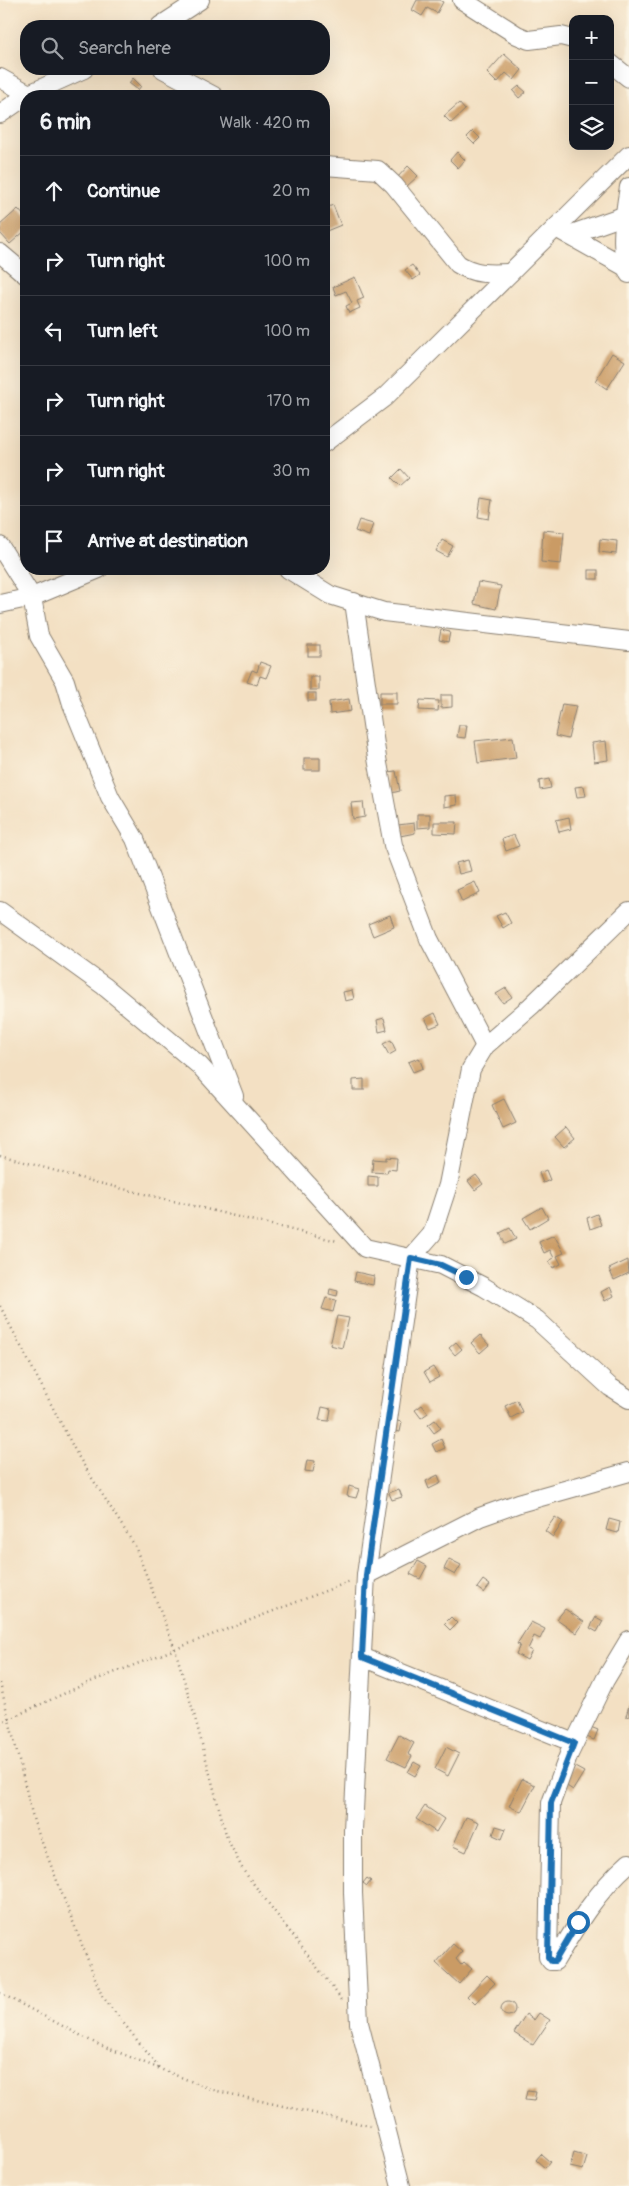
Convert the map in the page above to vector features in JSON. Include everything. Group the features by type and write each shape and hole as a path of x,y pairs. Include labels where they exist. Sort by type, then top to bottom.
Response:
{"street":[{"path":"169,20 200,0"},
{"path":"462,0 529,40 561,36 569,38"},
{"path":"614,66 629,78"},
{"path":"40,90 71,75"},
{"path":"174,75 203,90"},
{"path":"0,78 20,91"},
{"path":"0,114 20,101"},
{"path":"330,439 386,397 510,273 563,231 629,155"},
{"path":"330,166 378,170 389,180 458,264 468,271 484,275 510,273"},
{"path":"628,270 627,215 629,187"},
{"path":"563,231 627,215"},
{"path":"563,231 628,270"},
{"path":"0,253 20,271"},
{"path":"0,546 32,597 39,636 65,681 72,704 110,797 135,839 239,1108"},
{"path":"0,604 32,597 85,575"},
{"path":"298,575 330,595 384,612 629,641"},
{"path":"354,602 378,758 394,845 429,939 486,1046"},
{"path":"0,911 104,986 200,1066 365,1248 429,1261 451,1269 537,1320 610,1387 629,1399"},
{"path":"401,2186 359,2023 353,1893 353,1830 366,1575 411,1258 432,1234 448,1185 471,1069 486,1046 531,1006 629,911"},
{"path":"366,1575 480,1517 519,1503 629,1472"},
{"path":"629,1640 605,1680 574,1743 551,1803 548,1957 551,1961 555,1961 587,1908 598,1894 629,1863"},
{"path":"362,1657 574,1743"}],"path":[{"path":"0,1155 91,1181 365,1248"},
{"path":"0,1306 78,1456 134,1546 175,1649 194,1714 218,1812 231,1846 248,1877 359,2023"},
{"path":"0,1723 85,1684 366,1575"},
{"path":"0,1683 34,1822 102,1996 160,2069"},
{"path":"0,1993 95,2043 213,2090 386,2130"}],"building":[{"path":"417,0 439,0 443,2 437,13 427,8 422,16 412,10"},
{"path":"504,54 522,70 514,80 506,73 497,83 487,73"},
{"path":"133,78 141,86 138,90 129,83"},
{"path":"519,86 526,92 519,98 513,91"},
{"path":"459,103 465,110 451,123 444,116"},
{"path":"473,131 480,138 474,144 467,137"},
{"path":"457,152 465,160 458,168 450,160"},
{"path":"408,166 418,176 406,187 397,178"},
{"path":"333,205 341,225 330,230 330,206"},
{"path":"18,209 20,211 20,235 10,244 0,233 0,225"},
{"path":"412,265 420,275 413,280 405,270"},
{"path":"355,277 364,298 357,301 360,308 349,313 346,306 352,303 346,291 336,295 333,287"},
{"path":"612,353 625,361 607,389 595,381"},
{"path":"401,469 409,478 400,486 392,478"},
{"path":"481,498 492,500 489,519 478,517"},
{"path":"359,520 373,524 369,536 355,531"},
{"path":"543,530 564,532 561,564 541,562"},
{"path":"600,539 617,541 616,554 599,552"},
{"path":"442,540 453,546 447,557 436,551"},
{"path":"589,570 598,570 598,579 589,579"},
{"path":"478,582 501,586 496,609 474,604"},
{"path":"441,630 450,632 448,642 439,640"},
{"path":"308,645 320,645 320,656 308,656"},
{"path":"260,662 271,666 266,678 260,676 257,685 247,682 252,670 257,672"},
{"path":"310,677 319,677 319,690 310,690"},
{"path":"380,692 397,692 397,704 380,704"},
{"path":"308,693 316,693 316,701 308,701"},
{"path":"441,695 452,695 452,707 441,708"},
{"path":"349,699 351,711 330,714 329,702"},
{"path":"420,700 439,701 438,711 419,710"},
{"path":"562,704 576,706 568,739 555,736"},
{"path":"459,725 467,725 465,738 457,737"},
{"path":"513,737 516,758 478,763 475,741"},
{"path":"606,741 608,760 594,762 592,743"},
{"path":"304,758 320,758 320,770 304,770"},
{"path":"396,771 400,791 391,793 387,772"},
{"path":"549,779 551,788 540,790 539,781"},
{"path":"584,786 586,796 577,797 575,787"},
{"path":"456,795 457,805 444,807 444,796"},
{"path":"363,802 365,817 353,819 351,803"},
{"path":"417,814 430,814 430,827 417,828"},
{"path":"569,817 571,829 559,832 556,820"},
{"path":"434,822 457,822 456,834 434,833"},
{"path":"414,823 415,833 400,836 398,825"},
{"path":"514,835 519,846 506,851 502,839"},
{"path":"468,860 471,871 459,874 456,863"},
{"path":"475,882 480,893 462,902 457,890"},
{"path":"505,912 511,923 503,928 496,916"},
{"path":"390,915 394,927 373,936 368,924"},
{"path":"506,988 512,997 503,1003 496,994"},
{"path":"352,990 354,999 345,1001 343,992"},
{"path":"435,1013 440,1024 430,1028 425,1018"},
{"path":"384,1018 387,1030 379,1032 377,1020"},
{"path":"391,1040 396,1051 389,1055 383,1044"},
{"path":"419,1058 423,1068 413,1072 408,1062"},
{"path":"364,1079 364,1090 353,1090 353,1080"},
{"path":"504,1099 516,1123 503,1129 492,1105"},
{"path":"566,1127 575,1138 564,1147 555,1137"},
{"path":"386,1157 397,1158 396,1170 388,1169 387,1173 372,1172 373,1159 386,1160"},
{"path":"546,1170 550,1180 543,1183 539,1173"},
{"path":"476,1175 483,1184 475,1190 468,1181"},
{"path":"368,1176 378,1177 378,1186 368,1186"},
{"path":"542,1207 548,1218 530,1229 523,1218"},
{"path":"597,1214 601,1225 590,1229 587,1218"},
{"path":"510,1228 516,1239 505,1244 500,1233"},
{"path":"554,1235 564,1253 557,1256 561,1264 553,1268 549,1261 554,1258 550,1250 544,1253 539,1242"},
{"path":"628,1260 629,1273 614,1280 609,1269"},
{"path":"356,1272 374,1276 373,1285 354,1281"},
{"path":"610,1287 614,1296 605,1301 601,1292"},
{"path":"330,1289 338,1291 337,1296 329,1294"},
{"path":"326,1298 336,1300 333,1312 322,1309"},
{"path":"337,1316 349,1318 342,1348 330,1345"},
{"path":"480,1335 489,1345 480,1353 471,1343"},
{"path":"456,1342 462,1349 455,1355 449,1348"},
{"path":"433,1367 439,1377 430,1382 424,1372"},
{"path":"517,1400 522,1412 511,1418 505,1406"},
{"path":"422,1405 428,1413 421,1418 415,1410"},
{"path":"322,1407 331,1409 329,1421 319,1420"},
{"path":"392,1420 402,1422 400,1432 390,1430"},
{"path":"435,1420 441,1428 434,1433 428,1425"},
{"path":"441,1439 445,1448 436,1452 432,1444"},
{"path":"307,1460 315,1461 313,1472 305,1471"},
{"path":"438,1475 441,1483 429,1489 426,1481"},
{"path":"349,1486 359,1489 356,1498 347,1496"},
{"path":"399,1489 402,1497 392,1500 389,1493"},
{"path":"555,1517 563,1522 553,1537 545,1531"},
{"path":"609,1519 620,1522 618,1533 606,1530"},
{"path":"449,1559 461,1565 455,1575 444,1569"},
{"path":"418,1561 427,1566 420,1579 410,1574"},
{"path":"483,1580 490,1585 484,1593 477,1588"},
{"path":"565,1609 584,1622 577,1633 557,1619"},
{"path":"451,1617 457,1623 450,1630 444,1624"},
{"path":"596,1617 603,1621 597,1632 590,1628"},
{"path":"531,1622 545,1629 540,1639 534,1636 528,1649 532,1651 527,1660 516,1654 520,1645 517,1644"},
{"path":"629,1705 629,1717 626,1716"},
{"path":"588,1726 598,1730 594,1740 584,1736"},
{"path":"399,1735 414,1743 408,1754 412,1756 406,1767 387,1758"},
{"path":"446,1747 459,1754 448,1776 435,1769"},
{"path":"414,1762 421,1766 415,1776 408,1772"},
{"path":"573,1766 584,1772 573,1790 562,1783"},
{"path":"522,1779 535,1785 521,1812 509,1806"},
{"path":"425,1806 444,1819 436,1832 416,1819"},
{"path":"466,1817 479,1822 466,1852 453,1846"},
{"path":"496,1826 506,1829 502,1839 493,1835"},
{"path":"367,1878 371,1881 367,1886 363,1883"},
{"path":"453,1944 462,1952 456,1959 461,1965 464,1962 472,1969 459,1984 436,1963"},
{"path":"487,1975 495,1983 475,2004 467,1996"},
{"path":"508,2002 513,2004 515,2009 513,2014 508,2016 503,2014 501,2009 503,2004"},
{"path":"539,2013 550,2020 533,2045 514,2033 526,2014 534,2020"},
{"path":"527,2091 536,2092 534,2101 525,2100"},
{"path":"574,2153 587,2157 583,2170 570,2167"},
{"path":"541,2154 550,2162 545,2168 536,2160"}],"route":[{"path":"466,1277 441,1265 411,1258 386,1422 366,1575 362,1657 574,1743 555,1787 551,1803 548,1957 551,1961 555,1961 578,1922"}]}
